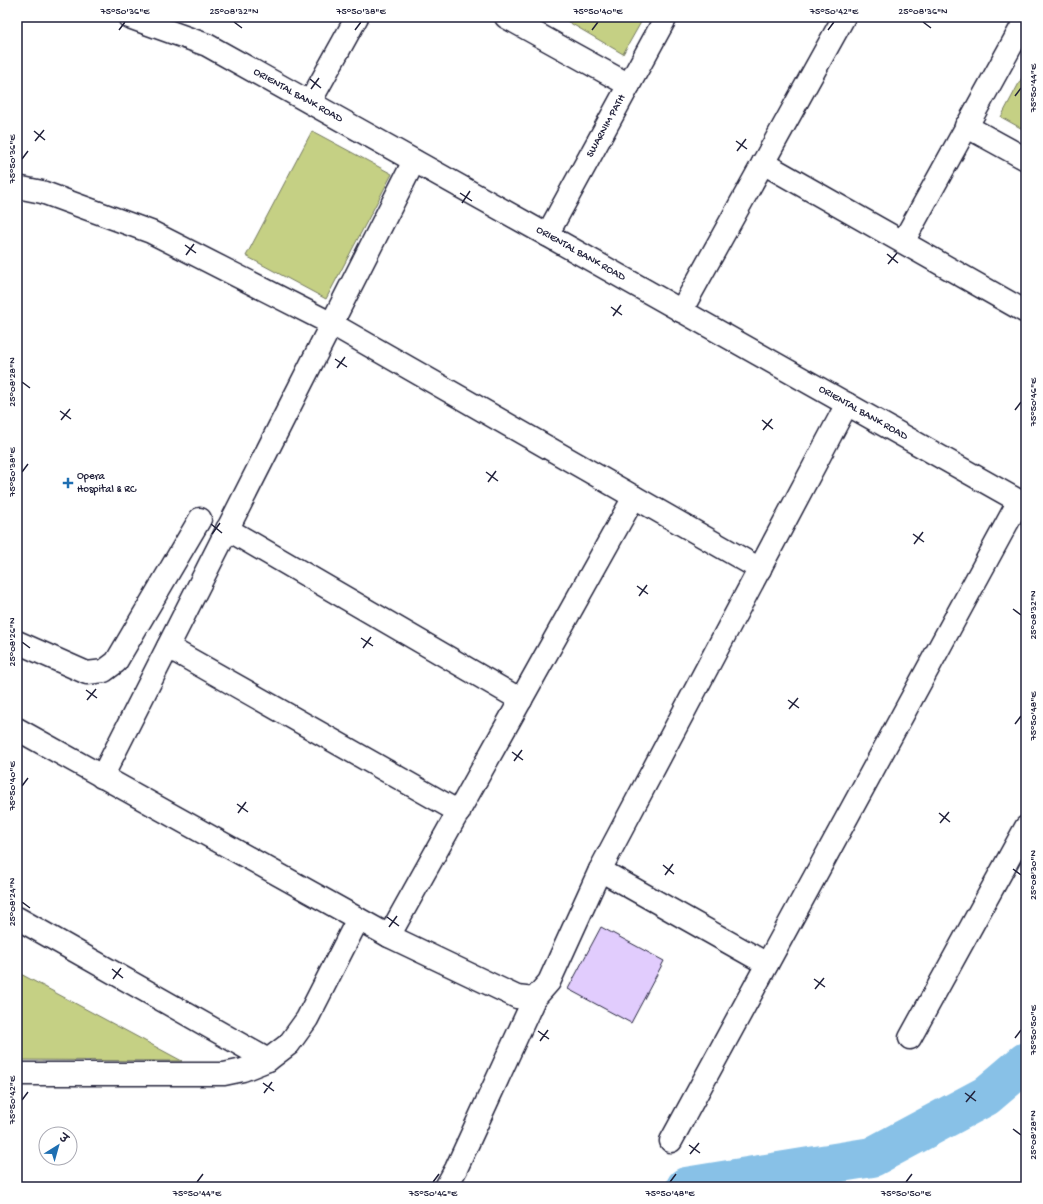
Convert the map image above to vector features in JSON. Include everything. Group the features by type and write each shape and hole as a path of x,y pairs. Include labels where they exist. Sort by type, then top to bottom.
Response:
{"street":[{"name":"ORIENTAL BANK ROAD","path":"129,17 207,45 1022,503"},
{"path":"310,102 357,17"},
{"path":"506,17 530,23 629,85"},
{"name":"SWARNIM PATH","path":"547,235 666,17"},
{"path":"681,311 844,17"},
{"path":"902,242 1026,19"},
{"path":"966,126 1026,159"},
{"path":"102,777 414,161"},
{"path":"763,163 1026,312"},
{"path":"17,188 42,192 151,232 332,324 760,569"},
{"path":"446,1187 456,1169 534,999 549,982 600,870 847,404"},
{"path":"389,936 634,497"},
{"path":"671,1141 767,964 1022,503"},
{"path":"17,642 87,673 104,671 116,662 200,519"},
{"path":"227,529 521,700"},
{"path":"168,647 458,812"},
{"path":"17,729 389,936 517,997 534,999"},
{"path":"910,1038 1026,828"},
{"path":"600,870 767,964"},
{"path":"17,918 268,1060"},
{"path":"17,1074 224,1074 243,1070 268,1060 289,1044 307,1019 358,918"}],"green space":[{"path":"560,17 644,17 623,54"},
{"path":"1026,70 1026,131 1001,117"},
{"path":"312,131 392,174 326,299 246,256"},
{"path":"17,972 182,1061 17,1060"}],"building":[{"path":"601,927 664,961 631,1023 568,989"}],"waterway":[{"path":"686,1187 872,1157 986,1096 1026,1062"}],"place":[{"name":"Opera Hospital & RC","path":"68,483"}]}
